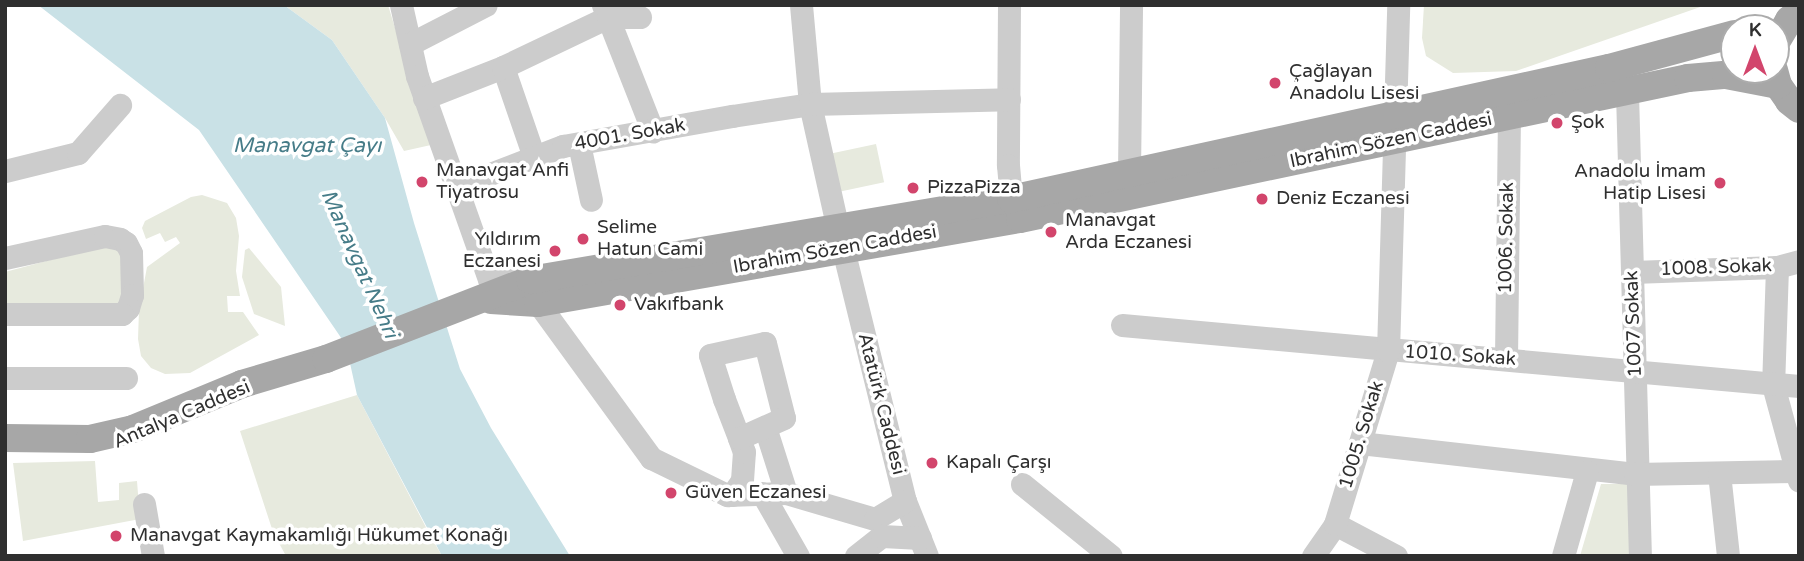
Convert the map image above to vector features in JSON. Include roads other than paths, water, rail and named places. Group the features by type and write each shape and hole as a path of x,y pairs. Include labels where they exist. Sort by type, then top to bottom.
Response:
{"main road":[{"name":"Ibrahim Sözen Caddesi","path":"474,302 840,239 1033,216 1394,127 1720,38"},
{"name":"Ibrahim Sözen Caddesi","path":"840,239 1129,173 1394,127 1509,117 1688,78 1720,76"},
{"path":"1780,84 1788,101 1799,109"},
{"name":"Antalya Caddesi","path":"5,438 90,439 133,429 233,387 326,359 474,302"},
{"name":"Antalya Caddesi","path":"5,450 96,450 136,439 274,376"}],"street":[{"path":"401,5 424,98 489,279 534,292 651,458 732,495 786,492 876,519 905,501"},
{"path":"410,44 486,5"},
{"name":"Atatürk Caddesi","path":"801,5 810,104 840,239 905,501 923,547"},
{"path":"1009,5 1011,199"},
{"path":"1129,173 1131,5"},
{"name":"1005. Sokak","path":"1313,556 1335,524 1388,351 1398,5"},
{"path":"424,98 503,67 605,11 640,18"},
{"path":"605,11 653,132"},
{"path":"503,67 534,157"},
{"name":"1007 Sokak","path":"1627,93 1640,556"},
{"name":"4001. Sokak","path":"456,187 534,157 579,144 810,104 1009,99"},
{"path":"5,171 78,153 121,105"},
{"name":"1006. Sokak","path":"1506,359 1509,117"},
{"path":"579,144 591,200"},
{"path":"5,258 105,236 120,239 126,243 131,253 132,295 122,314 5,314"},
{"path":"1360,443 1587,471 1797,476 1773,385 1788,264"},
{"name":"1008. Sokak","path":"1632,272 1788,264"},
{"name":"1010. Sokak","path":"1122,325 1799,386"},
{"path":"732,495 741,480 744,452 739,438 710,355 765,343 784,418 739,438"},
{"path":"5,379 126,379"},
{"path":"765,427 786,492"},
{"path":"1563,556 1587,471"},
{"path":"1719,473 1728,556"},
{"path":"1022,484 1111,556"},
{"path":"762,493 798,556"},
{"path":"144,504 153,556"},
{"path":"1335,524 1396,556"},
{"path":"856,556 882,536 923,547"}],"water":[{"name":"Manavgat Çayı","path":"38,5 284,5 332,40 385,118 414,223 460,369 491,428 570,556 442,556 357,395 346,345 199,130"}],"place":[{"name":"Çağlayan Anadolu Lisesi","path":"1275,83"},
{"name":"Şok","path":"1557,123"},
{"name":"Manavgat Anfi Tiyatrosu","path":"422,182"},
{"name":"Anadolu İmam Hatip Lisesi","path":"1720,183"},
{"name":"PizzaPizza","path":"913,188"},
{"name":"Deniz Eczanesi","path":"1262,199"},
{"name":"Manavgat Arda Eczanesi","path":"1051,232"},
{"name":"Selime Hatun Cami","path":"583,239"},
{"name":"Yıldırım Eczanesi","path":"555,251"},
{"name":"Vakıfbank","path":"620,305"},
{"name":"Kapalı Çarşı","path":"932,463"},
{"name":"Güven Eczanesi","path":"671,493"},
{"name":"Manavgat Kaymakamlığı Hükumet Konağı","path":"116,536"}],"water label":[{"name":"Manavgat Nehri","path":"359,264"}]}
